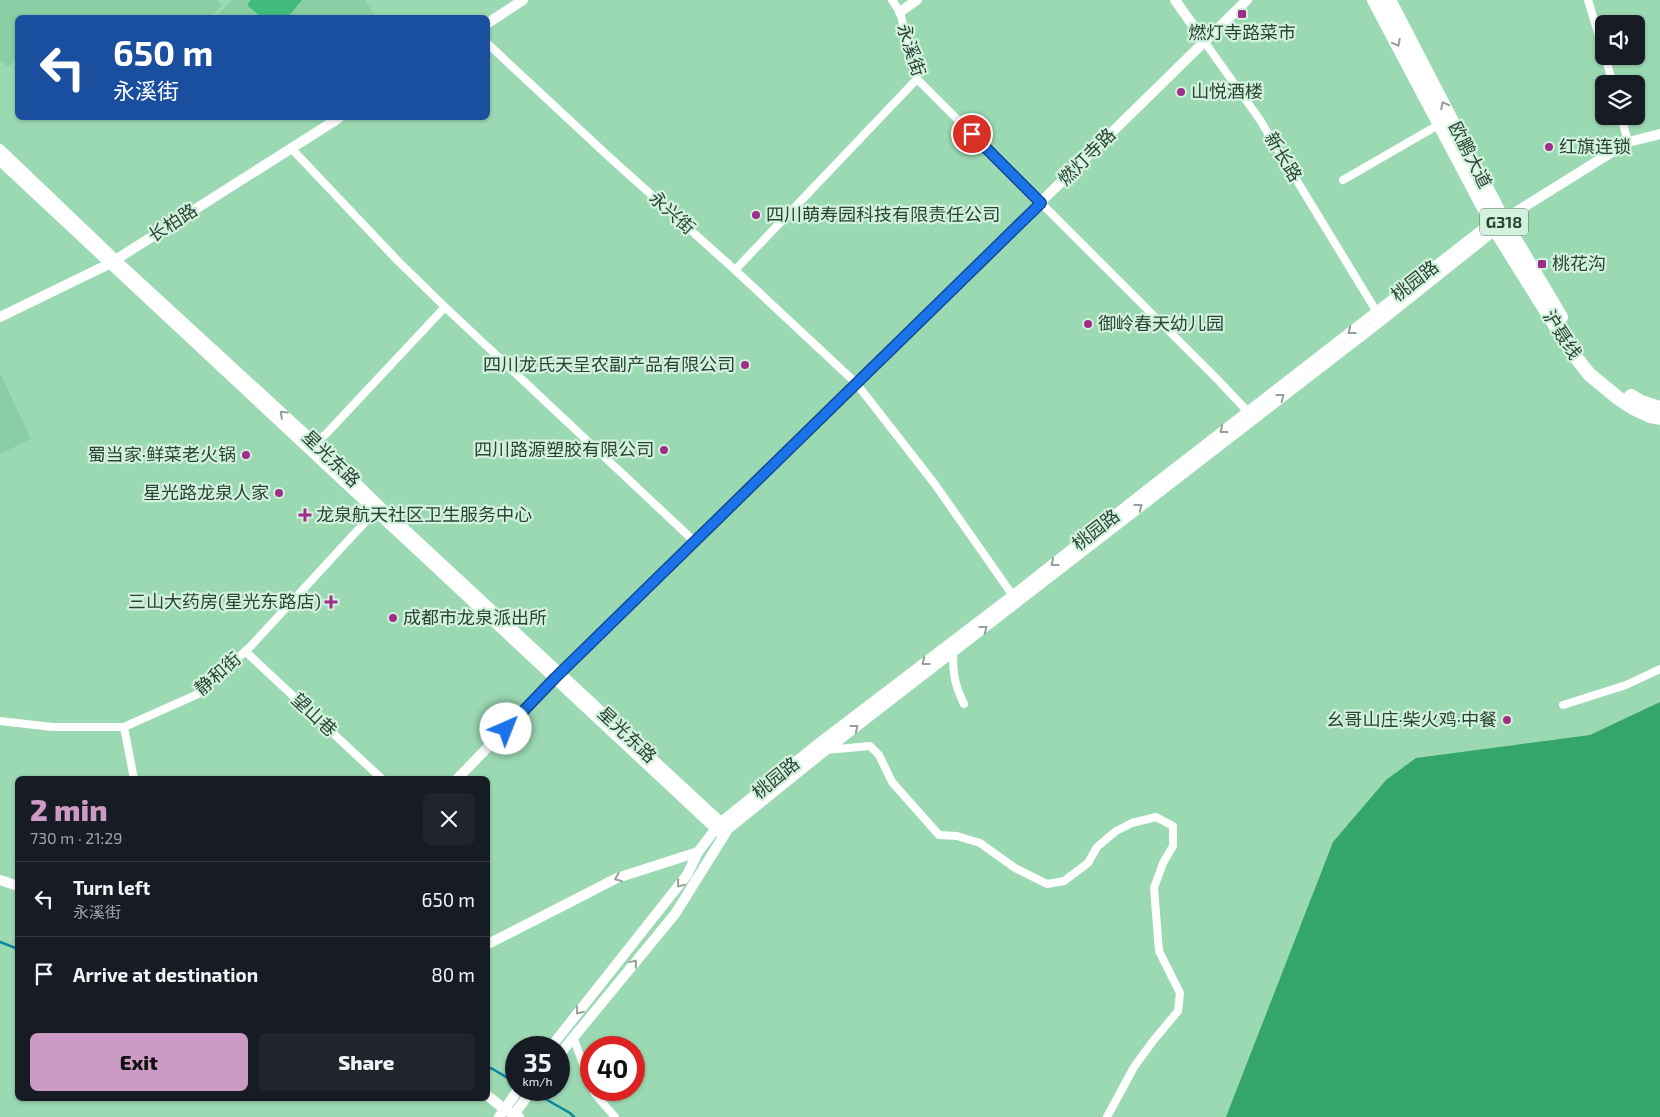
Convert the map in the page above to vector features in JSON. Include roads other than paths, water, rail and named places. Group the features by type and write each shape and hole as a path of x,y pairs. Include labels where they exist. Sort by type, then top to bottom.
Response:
{"highway":[{"name":"欧鹏大道","path":"1374,0 1440,124 1499,222 1590,364 1617,387 1641,402 1660,408"},
{"name":"欧鹏大道","path":"1389,0 1499,222"},
{"name":"沪聂线","path":"1499,222 1578,362 1602,386 1618,398 1635,409 1660,418"}],"main road":[{"path":"490,22 523,0"},
{"path":"900,12 917,0"},
{"name":"新长路","path":"1175,0 1204,41"},
{"name":"燃灯寺路","path":"460,776 694,542 1248,0"},
{"name":"长柏路","path":"0,317 113,262 336,120"},
{"name":"桃园路","path":"560,1036 687,875 698,852 819,742 1015,599 1499,222 1628,142 1660,134"},
{"name":"星光东路","path":"0,149 113,262 722,829"},
{"name":"星光东路","path":"0,161 315,443 378,508"},
{"path":"570,1041 675,914 722,829 953,652 1015,599"},
{"path":"490,943 618,878 698,852"},
{"path":"0,880 15,885"},
{"path":"490,1098 502,1113 515,1116 524,1101"},
{"path":"502,1113 510,1101"}],"street":[{"name":"永溪街","path":"892,0 900,12 917,78 1251,414"},
{"path":"1588,0 1595,24"},
{"name":"新长路","path":"1204,41 1260,120 1379,316"},
{"name":"永兴街","path":"490,46 856,383 934,483 1015,599"},
{"path":"735,270 917,78"},
{"path":"1343,180 1440,124"},
{"path":"1623,125 1628,142"},
{"path":"291,148 397,260 445,307 694,542"},
{"path":"315,443 326,434 445,307"},
{"name":"静和街","path":"0,721 52,727 124,727 198,694 245,651 378,508"},
{"name":"望山巷","path":"245,651 379,776"},
{"path":"953,652 954,677 964,704"},
{"path":"1563,705 1626,685 1660,669"},
{"path":"124,727 133,776"},
{"path":"826,750 870,746 879,754 892,782 939,834 957,836 980,843 1015,868 1047,884 1064,881 1088,863 1097,847 1116,831 1132,823 1156,817 1173,826 1174,846 1163,863 1154,888 1159,951 1180,992 1178,1011 1134,1067 1107,1117"},
{"path":"573,1037 580,1056"},
{"path":"601,1101 615,1117"}],"waterway":[{"path":"0,942 15,948"},
{"path":"490,1069 505,1076"},
{"path":"549,1101 574,1117"}],"place":[{"name":"燃灯寺路菜市","path":"1242,14"},
{"name":"山悦酒楼","path":"1181,92"},
{"name":"红旗连锁","path":"1549,147"},
{"name":"四川萌寿园科技有限责任公司","path":"756,215"},
{"name":"桃花沟","path":"1542,264"},
{"name":"御岭春天幼儿园","path":"1088,324"},
{"name":"四川龙氏天呈农副产品有限公司","path":"745,365"},
{"name":"四川路源塑胶有限公司","path":"664,450"},
{"name":"蜀当家·鲜菜老火锅","path":"246,455"},
{"name":"星光路龙泉人家","path":"279,493"},
{"name":"龙泉航天社区卫生服务中心","path":"305,515"},
{"name":"三山大药房(星光东路店)","path":"331,602"},
{"name":"成都市龙泉派出所","path":"393,618"},
{"name":"幺哥山庄·柴火鸡·中餐","path":"1507,720"}]}
